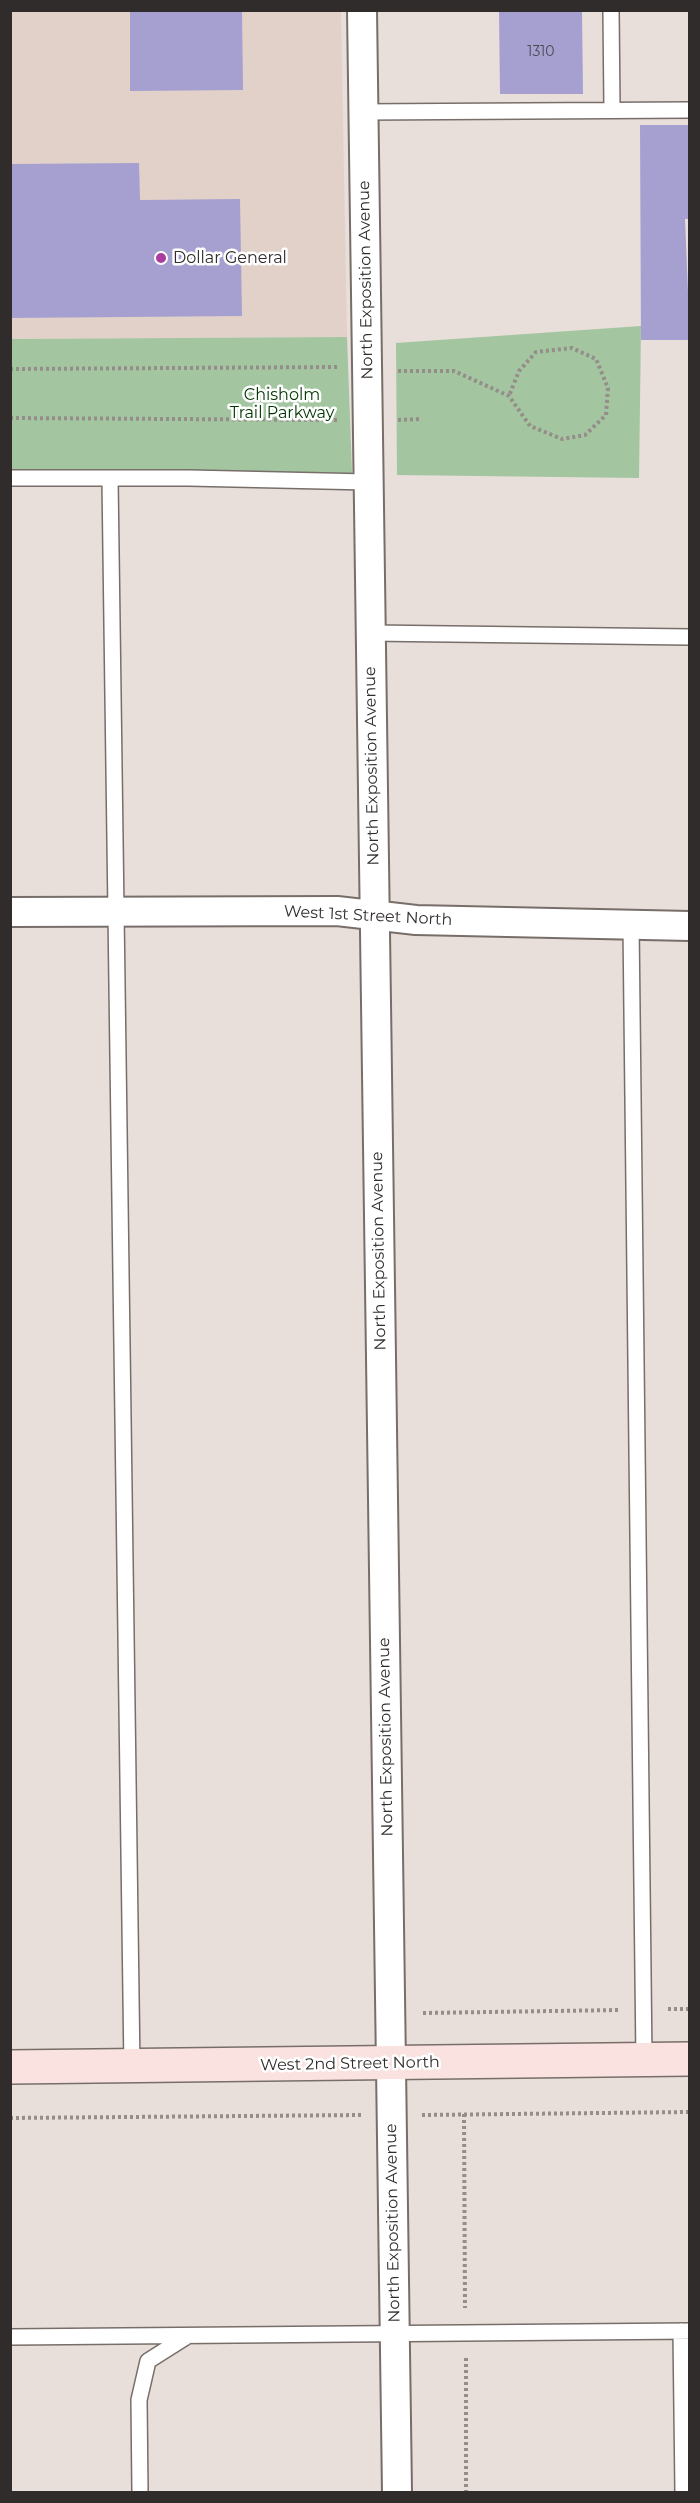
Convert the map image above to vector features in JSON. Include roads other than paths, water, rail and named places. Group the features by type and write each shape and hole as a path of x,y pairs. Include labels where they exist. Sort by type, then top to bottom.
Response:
{"street":[{"name":"North Exposition Avenue","path":"362,10 397,2493"},
{"name":"West 1st Street North","path":"10,912 337,912 416,920 690,926"},
{"name":"West 2nd Street North","path":"10,2067 690,2060"}],"lane":[{"path":"611,10 612,109"},
{"path":"363,112 690,110"},
{"path":"10,478 189,478 368,482"},
{"path":"110,479 118,913 132,2067"},
{"path":"370,633 690,637"},
{"path":"631,924 644,2060"},
{"path":"10,2337 686,2331 683,2493"},
{"path":"140,2493 139,2400 148,2361 186,2337"}],"place":[{"name":"Dollar General","path":"161,258"}],"park label":[{"name":"Chisholm Trail Parkway","path":"282,404"}]}
